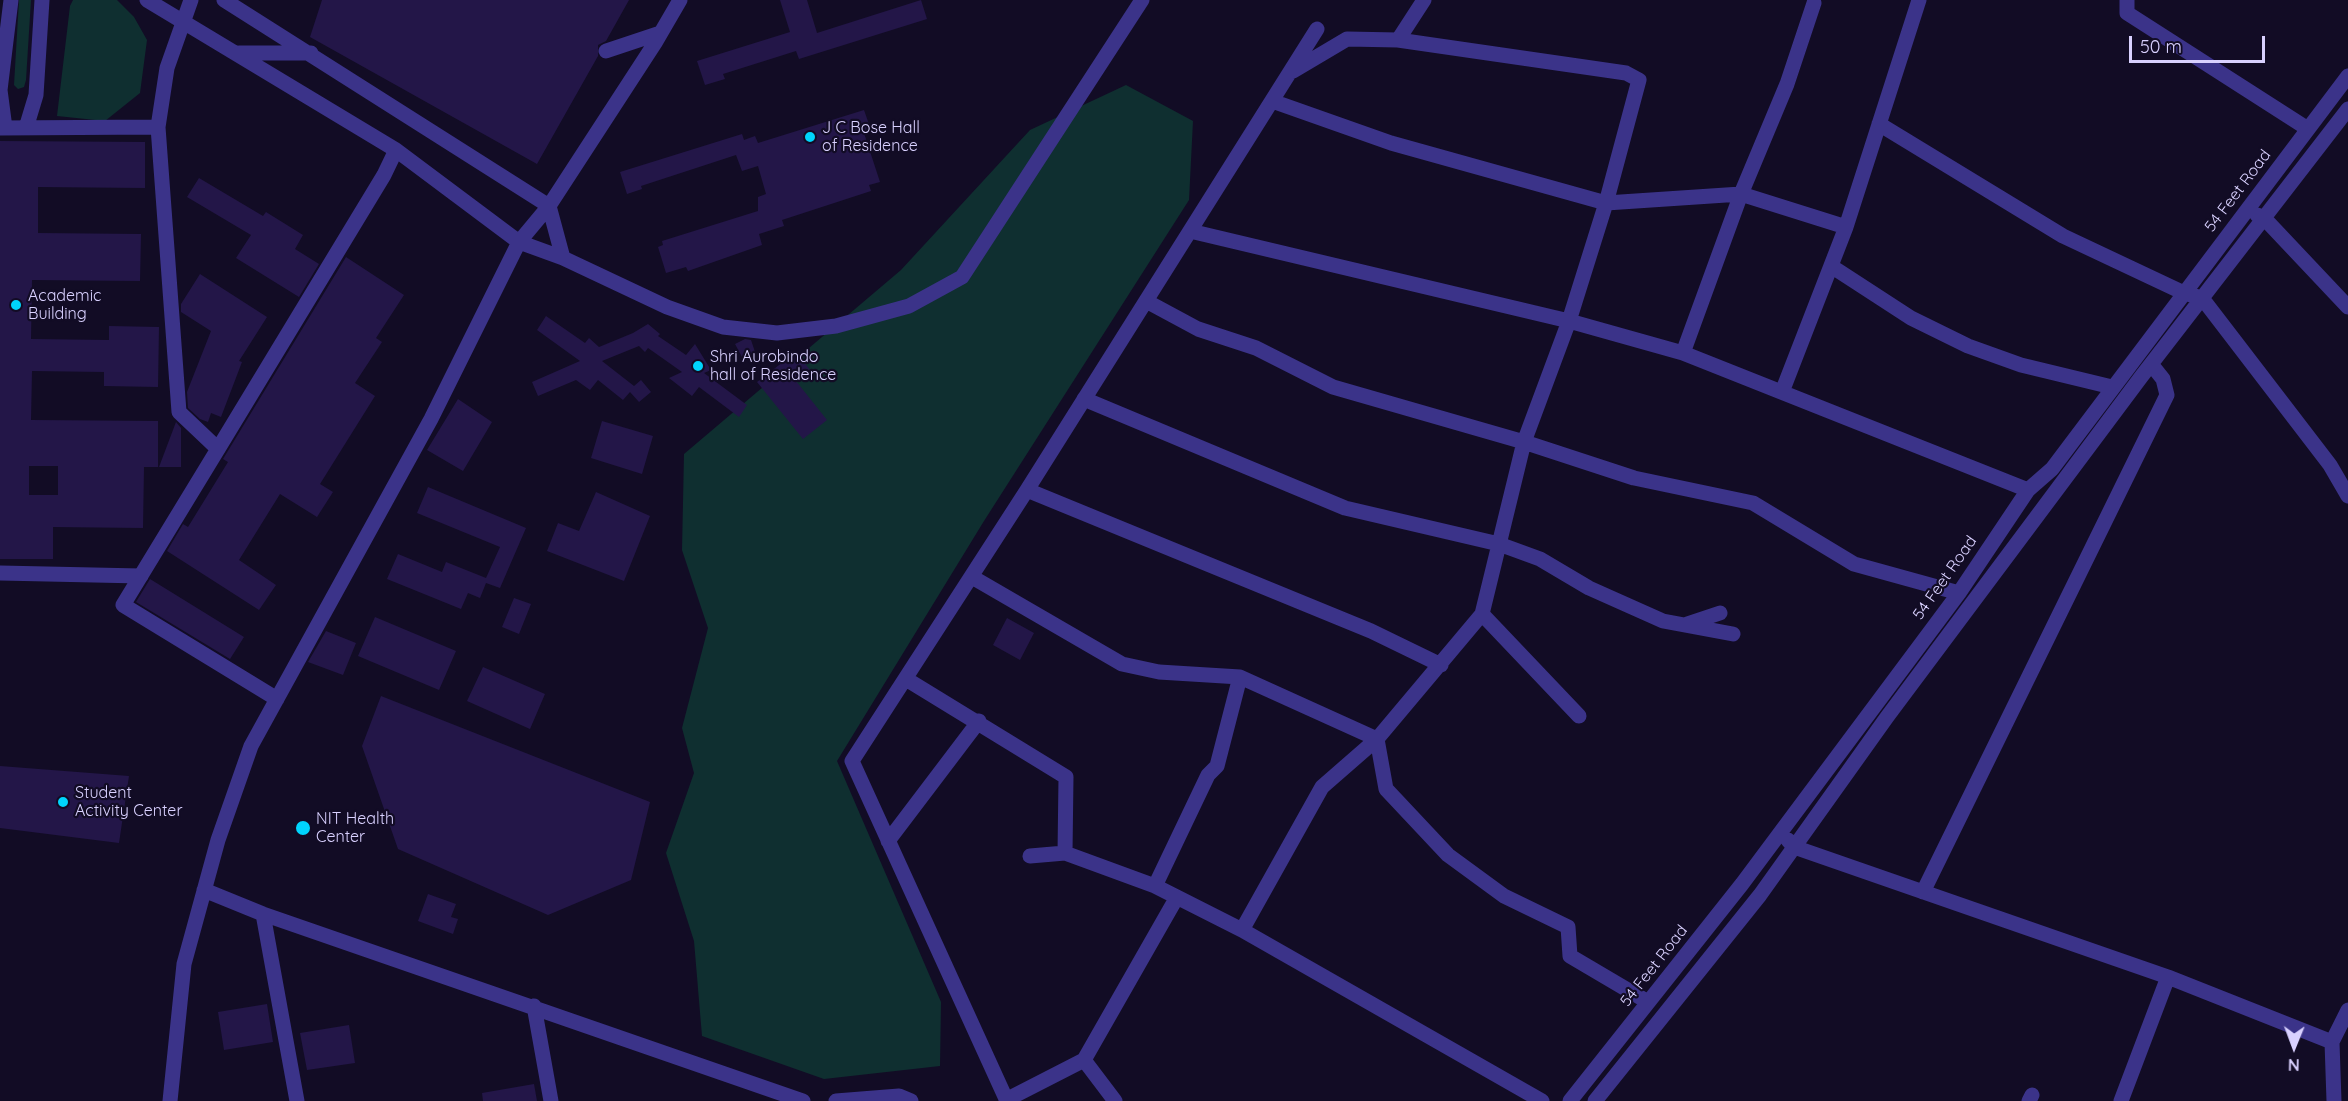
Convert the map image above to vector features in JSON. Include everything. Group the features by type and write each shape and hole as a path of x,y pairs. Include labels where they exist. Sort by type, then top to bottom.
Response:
{"street":[{"path":"11,0 0,90 2,128 158,127"},
{"path":"26,128 36,95 42,0"},
{"path":"147,0 396,150 519,242 563,258 667,308 723,327 777,333 836,326 909,306 962,277 1142,0"},
{"path":"191,0 167,68 158,127 179,412 218,449"},
{"path":"224,0 549,206 563,258"},
{"path":"170,1101 184,964 218,840 251,746 431,418 519,242 549,206 680,0"},
{"path":"1398,40 1424,0"},
{"path":"1782,392 1846,227 1919,0"},
{"path":"2127,0 2127,14 2308,129"},
{"path":"1683,353 1741,194 1787,84 1814,3"},
{"path":"1177,897 1084,1060 1007,1101 852,762 972,577 1317,29"},
{"path":"606,51 660,33"},
{"path":"1242,930 1322,787 1377,739 1482,614 1524,442 1569,321 1606,202 1639,80 1626,73 1398,40 1347,39 1290,72"},
{"path":"237,53 311,54"},
{"name":"54 Feet Road","path":"1570,1101 1781,832 1959,593 2028,490 2052,469 2348,76"},
{"path":"1272,101 1391,143 1606,202 1741,194 1846,227"},
{"path":"1595,1101 1760,895 1887,717 2151,364 2348,110"},
{"path":"1879,124 2063,236 2184,293 2202,298 2330,465 2348,496"},
{"path":"278,699 123,605 384,176 396,150"},
{"path":"2246,211 2264,218 2348,307"},
{"path":"1190,231 1569,321 1683,353 2028,490"},
{"path":"1831,266 1911,318 1968,346 2020,365 2112,387"},
{"path":"1146,301 1198,330 1256,348 1333,387 1524,442 1634,478 1753,503 1854,564 1959,593"},
{"path":"1923,892 2167,395 2163,379 2151,364"},
{"path":"1084,399 1345,508 1499,544 1540,559 1589,588 1663,621 1732,634"},
{"path":"1027,490 1371,631 1441,665"},
{"path":"0,573 141,576"},
{"path":"972,577 1122,664 1159,672 1240,677 1377,739"},
{"path":"1684,625 1720,613"},
{"path":"1482,614 1579,716"},
{"path":"1155,886 1208,775 1217,766 1240,677"},
{"path":"906,679 1066,777 1065,853"},
{"path":"888,841 979,722"},
{"path":"1377,739 1386,789 1448,855 1504,896 1568,927 1570,956 1648,1002"},
{"path":"1781,832 1794,847 2168,977 2332,1042"},
{"path":"1030,856 1065,853 1155,886 1242,930 1542,1101"},
{"path":"204,890 263,914 803,1101"},
{"path":"263,914 297,1101"},
{"path":"2121,1101 2168,977"},
{"path":"534,1006 550,1101"},
{"path":"2334,1101 2332,1042 2348,1010"},
{"path":"1084,1060 1115,1101"},
{"path":"836,1101 899,1096 911,1101"}],"green space":[{"path":"19,0 31,0 26,80 24,87 18,89 14,85"},
{"path":"73,0 117,0 134,17 147,40 140,93 105,121 57,116 70,6"},
{"path":"1126,85 1193,121 1189,200 984,521 837,761 941,1002 940,1066 824,1079 702,1036 694,941 666,853 694,773 682,728 708,628 682,550 684,454 901,270 1030,130"}],"building":[{"path":"322,0 629,0 606,41 598,45 598,56 537,164 310,37"},
{"path":"780,0 807,0 817,33 921,0 927,19 799,59 796,51 723,74 725,79 705,85 697,61 790,32"},
{"name":"J C Bose Hall of Residence","path":"864,110 871,130 864,133 880,182 869,185 871,191 782,220 784,226 759,234 762,245 688,271 686,267 666,273 658,247 663,245 662,241 758,211 758,197 766,194 758,166 742,171 736,155 641,186 642,189 627,194 620,172 742,134 744,140 755,136 758,143"},
{"name":"Academic Building","path":"0,141 145,142 145,188 38,187 38,233 141,234 140,281 32,280 31,339 109,340 109,326 159,327 158,387 104,386 104,372 32,371 31,420 158,421 158,467 144,467 143,528 53,527 53,559 0,559","holes":["29,466 58,466 58,495 29,495"]},
{"path":"199,178 263,216 266,212 303,235 295,249 319,264 299,297 236,258 251,235 187,197"},
{"path":"346,257 404,295 376,338 382,342 355,383 375,396 320,484 333,492 317,517 280,494 239,560 276,585 259,610 167,551 183,524 188,527 228,462 223,459"},
{"path":"200,274 267,317 239,361 242,362 221,417 211,413 208,422 200,419 188,408 187,392 211,331 181,312 181,304"},
{"name":"Shri Aurobindo hall of Residence","path":"546,316 585,343 589,338 599,347 648,324 660,334 658,336 686,355 695,344 711,370 704,373 747,405 739,417 699,387 692,396 669,378 682,372 648,348 645,352 639,346 602,361 634,386 641,380 651,392 639,402 630,392 623,400 598,380 590,390 576,380 538,396 532,382 580,361 537,330"},
{"path":"745,339 751,340 755,352 742,357 735,344"},
{"path":"796,352 810,370 796,381 827,420 803,439 757,382"},
{"path":"458,399 492,422 463,471 427,450"},
{"path":"602,421 653,436 642,474 591,458"},
{"path":"176,422 181,428 181,467 159,467"},
{"path":"428,487 526,528 500,588 486,583 480,598 468,593 461,609 387,579 398,554 442,572 446,562 486,578 500,547 417,513"},
{"path":"596,492 650,516 624,581 547,551 558,523 579,531"},
{"path":"150,579 244,637 230,659 136,602"},
{"path":"514,598 531,604 519,634 502,627"},
{"path":"375,617 456,651 439,690 358,656"},
{"path":"1007,618 1034,633 1020,660 993,645"},
{"path":"326,631 356,643 343,675 308,662"},
{"path":"483,667 545,694 530,729 467,701"},
{"path":"381,696 650,802 631,880 548,915 398,849 362,746"},
{"name":"Student Activity Center","path":"0,766 129,776 119,843 0,828"},
{"path":"428,894 456,904 451,917 458,919 453,934 418,921"},
{"path":"267,1004 273,1042 224,1050 218,1012"},
{"path":"349,1025 355,1063 307,1070 300,1033"},
{"path":"534,1084 537,1101 483,1101 482,1093"}],"place":[{"name":"J C Bose Hall of Residence","path":"810,137"},
{"name":"Academic Building","path":"16,305"},
{"name":"Shri Aurobindo hall of Residence","path":"698,366"},
{"name":"Student Activity Center","path":"63,802"},
{"name":"NIT Health Center","path":"303,828"}]}
